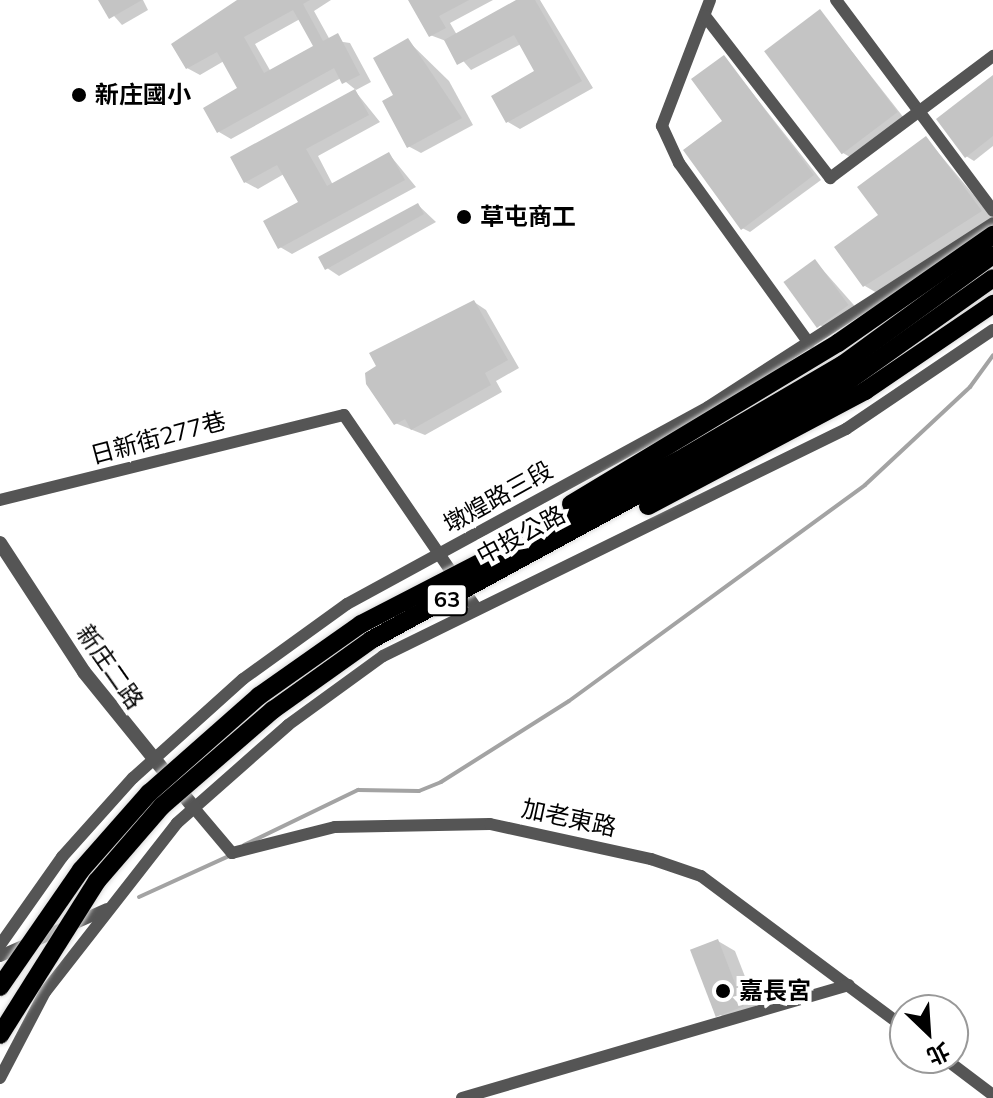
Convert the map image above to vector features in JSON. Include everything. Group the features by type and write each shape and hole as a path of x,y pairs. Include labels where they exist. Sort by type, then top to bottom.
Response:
{"main road":[{"path":"525,538 598,484 838,343 993,235"},
{"name":"中投公路","path":"0,987 81,870 149,793 259,696 361,624 842,365 993,255"},
{"name":"中投公路","path":"0,1035 97,881 162,806 273,710 371,640 539,553 851,379 993,278"},
{"path":"539,553 704,482 865,391 993,304"}],"street":[{"path":"710,0 662,126 679,163 809,343"},
{"path":"836,0 993,211"},
{"path":"705,16 830,178 993,56"},
{"name":"墩煌路三段","path":"0,945 62,857 151,761 243,679 335,612 708,407 993,223"},
{"path":"0,1078 45,992 125,887 194,808 288,725 383,656 476,608 749,479 887,404 993,330"},
{"path":"708,407 749,479"},
{"name":"日新街277巷","path":"0,500 326,414 344,415 443,553"},
{"name":"新庄二路","path":"0,543 151,761 194,808"},
{"path":"443,553 476,608"},
{"name":"加老東路","path":"194,808 232,853 335,827 490,824 651,859 701,876 889,1016"},
{"path":"0,956 110,908"},
{"path":"462,1098 849,985"},
{"path":"965,1074 993,1095"}],"building":[{"path":"98,0 142,0 109,19"},
{"path":"237,0 310,0 303,4 323,41 338,33 360,75 342,84 334,68 217,133 203,108 237,88 217,52 186,69 171,44","holes":["293,10 313,46 264,73 244,37"]},
{"path":"408,0 469,0 439,16 446,28 429,37"},
{"path":"516,0 535,0 582,81 506,123 491,96 534,71 514,35 457,65 444,40"},
{"path":"820,9 898,112 842,154 764,51"},
{"path":"408,38 462,118 407,148 382,101 393,95 373,58"},
{"path":"724,55 814,175 741,230 683,150 722,121 691,79"},
{"path":"993,75 993,136 965,158 936,119"},
{"path":"355,89 369,115 306,149 327,186 389,152 405,180 278,249 263,221 298,202 277,165 244,183 230,157"},
{"path":"926,136 982,211 863,287 834,247 878,215 857,187"},
{"path":"418,203 424,214 325,270 318,257"},
{"path":"815,259 849,305 817,328 783,282"},
{"path":"474,300 508,360 485,373 491,385 411,430 405,419 394,425 366,384 365,373 376,366 369,353"},
{"name":"嘉長宮","path":"718,939 744,1006 716,1017 690,950"}],"waterway":[{"path":"244,845 358,790 419,791 441,782 569,701 865,485 970,387 993,355"},
{"path":"139,897 231,855"}],"place":[{"name":"新庄國小","path":"79,95"},
{"name":"草屯商工","path":"464,217"},
{"name":"嘉長宮","path":"723,991"}]}
